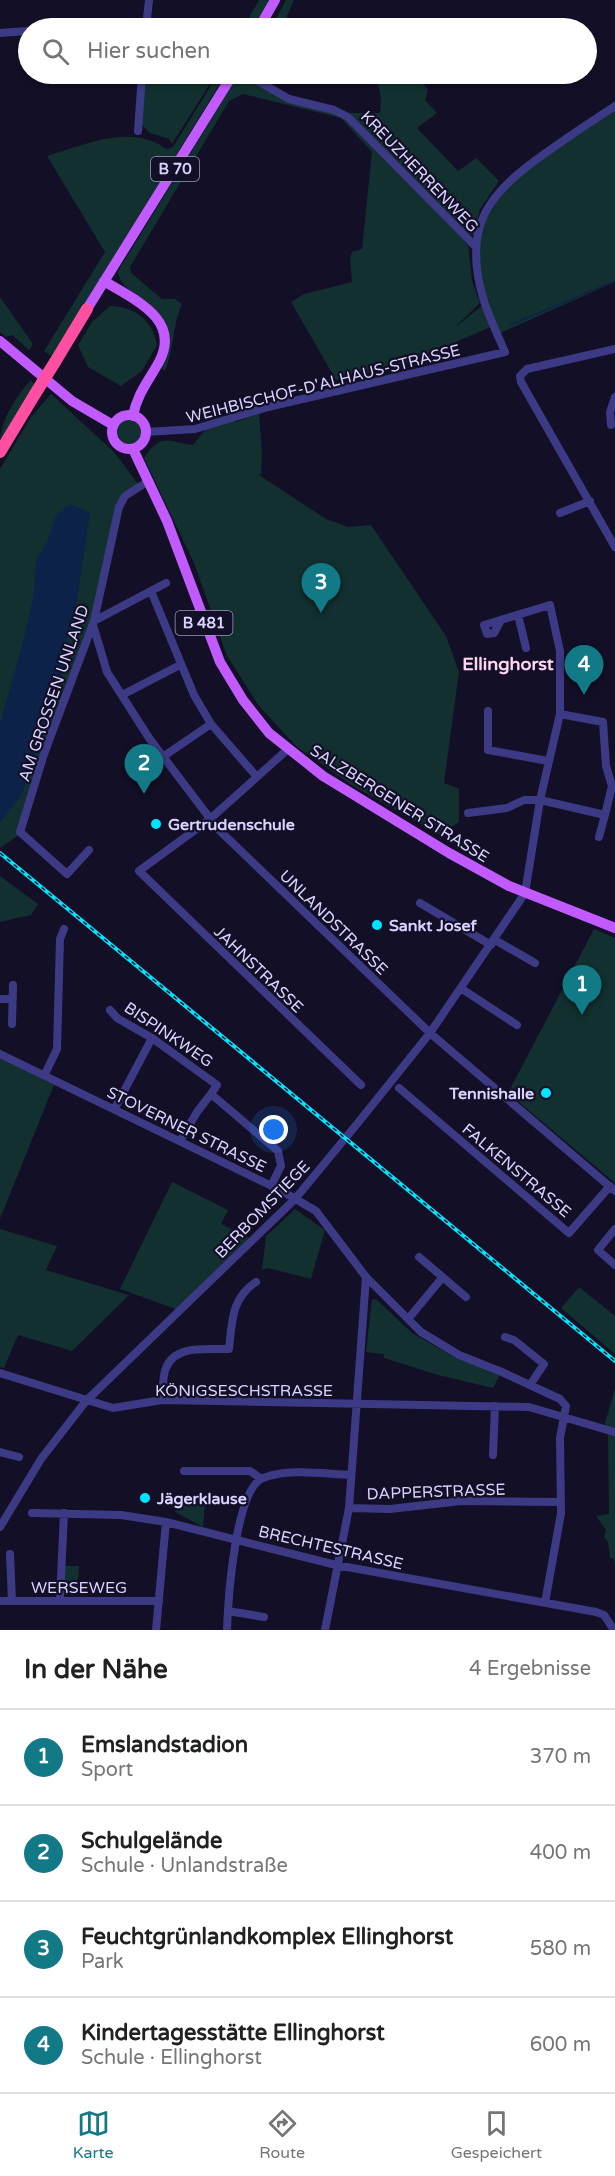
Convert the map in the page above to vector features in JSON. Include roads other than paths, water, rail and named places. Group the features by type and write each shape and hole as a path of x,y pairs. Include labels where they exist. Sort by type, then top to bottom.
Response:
{"highway":[{"name":"B 70","path":"0,452 87,309"}],"main road":[{"path":"265,18 275,0"},
{"name":"B 70","path":"87,309 227,84"},
{"path":"104,281 153,311 160,322 164,337 160,359 138,396 133,416"},
{"name":"B 70","path":"87,309 108,293 122,292"},
{"path":"0,341 72,401 113,425"},
{"path":"123,416 133,416 144,424 146,432 144,441 133,449 121,448 116,444 111,432 113,425 123,416"},
{"name":"SALZBERGENER STRASSE","path":"133,449 164,516 220,662 243,700 287,750 323,776 449,853 525,893 615,928"}],"street":[{"path":"147,18 148,0"},
{"path":"0,33 18,32"},
{"path":"138,131 141,84"},
{"name":"KREUZHERRENWEG","path":"263,84 289,99 334,110 348,117 476,248"},
{"path":"476,248 485,212 505,183 584,125 615,106"},
{"name":"WEIHBISCHOF-D'ALHAUS-STRASSE","path":"146,432 195,429 268,407 505,352 484,302 476,248"},
{"path":"615,349 527,369 520,374 521,382 615,547"},
{"path":"611,425 610,412 615,397"},
{"name":"AM GROSSEN UNLAND","path":"89,850 67,874 20,832 44,754 93,623 119,507 125,496 147,482"},
{"path":"560,513 590,501"},
{"path":"93,623 166,583"},
{"path":"151,591 180,665 211,724 257,777"},
{"path":"501,620 550,605 559,643 560,714 540,800 525,893"},
{"path":"518,615 526,648"},
{"name":"UNLANDSTRASSE","path":"93,623 107,672 149,738 210,819 430,1033 613,1189"},
{"path":"122,695 180,665"},
{"path":"488,711 488,750 548,761"},
{"path":"560,714 603,722 606,766 612,779 612,786 599,837"},
{"path":"164,756 211,724"},
{"path":"210,819 287,750"},
{"path":"468,813 507,808 524,800 540,800 605,814"},
{"name":"JAHNSTRASSE","path":"210,819 139,871 361,1085"},
{"name":"BERBOMSTIEGE","path":"0,1527 41,1459 86,1401 295,1199 430,1033 525,893"},
{"path":"420,903 493,943 536,963"},
{"path":"45,1074 57,1049 60,939 64,929"},
{"path":"12,1024 13,985"},
{"path":"462,989 517,1025"},
{"path":"0,999 13,999"},
{"name":"BISPINKWEG","path":"110,1010 117,1018 152,1038 218,1084 211,1094 278,1151 281,1166 271,1186"},
{"path":"115,1108 152,1038"},
{"name":"STOVERNER STRASSE","path":"0,1054 115,1108 316,1211 366,1277 421,1332 459,1355 560,1400 566,1406 564,1418"},
{"name":"FALKENSTRASSE","path":"399,1088 569,1233 613,1189"},
{"path":"180,1142 197,1112 211,1094"},
{"path":"615,1229 598,1250 615,1265"},
{"path":"419,1257 466,1297"},
{"path":"325,1630 349,1508 366,1277"},
{"path":"408,1319 442,1278"},
{"path":"162,1401 165,1368 174,1356 184,1351 229,1349 235,1305 241,1294 256,1282"},
{"path":"505,1337 514,1340 544,1364 530,1385"},
{"name":"KÖNIGSESCHSTRASSE","path":"0,1373 113,1408 162,1401 529,1407 614,1432"},
{"path":"493,1455 495,1406"},
{"path":"545,1603 561,1512 560,1438 564,1418"},
{"path":"0,1452 19,1457"},
{"path":"184,1471 250,1471 260,1478"},
{"path":"227,1630 237,1540 244,1507 250,1492 260,1478 278,1474 350,1474"},
{"name":"DAPPERSTRASSE","path":"349,1508 390,1509 461,1501 560,1502"},
{"name":"BRECHTESTRASSE","path":"32,1513 122,1515 166,1522 336,1565 604,1615 614,1630"},
{"path":"60,1599 64,1513"},
{"path":"156,1630 166,1522"},
{"path":"10,1554 12,1600"},
{"name":"WERSEWEG","path":"0,1601 60,1599 159,1601"},
{"path":"228,1611 264,1617"}],"water":[{"path":"70,504 90,513 74,620 67,639 67,660 22,794 0,823 0,724 34,593 36,560 47,542 56,515"}],"waterway":[{"path":"510,325 615,281"}],"railway":[{"path":"0,853 615,1361"}],"place":[{"name":"Feuchtgrünlandkomplex Ellinghorst","path":"321,613"},
{"name":"Kindertagesstätte Ellinghorst","path":"584,695"},
{"name":"Schulgelände","path":"144,794"},
{"name":"Gertrudenschule","path":"156,824"},
{"name":"Sankt Josef","path":"377,925"},
{"name":"Emslandstadion","path":"582,1015"},
{"name":"Tennishalle","path":"546,1093"},
{"name":"Jägerklause","path":"145,1498"}],"district":[{"name":"Ellinghorst","path":"508,664"}]}
